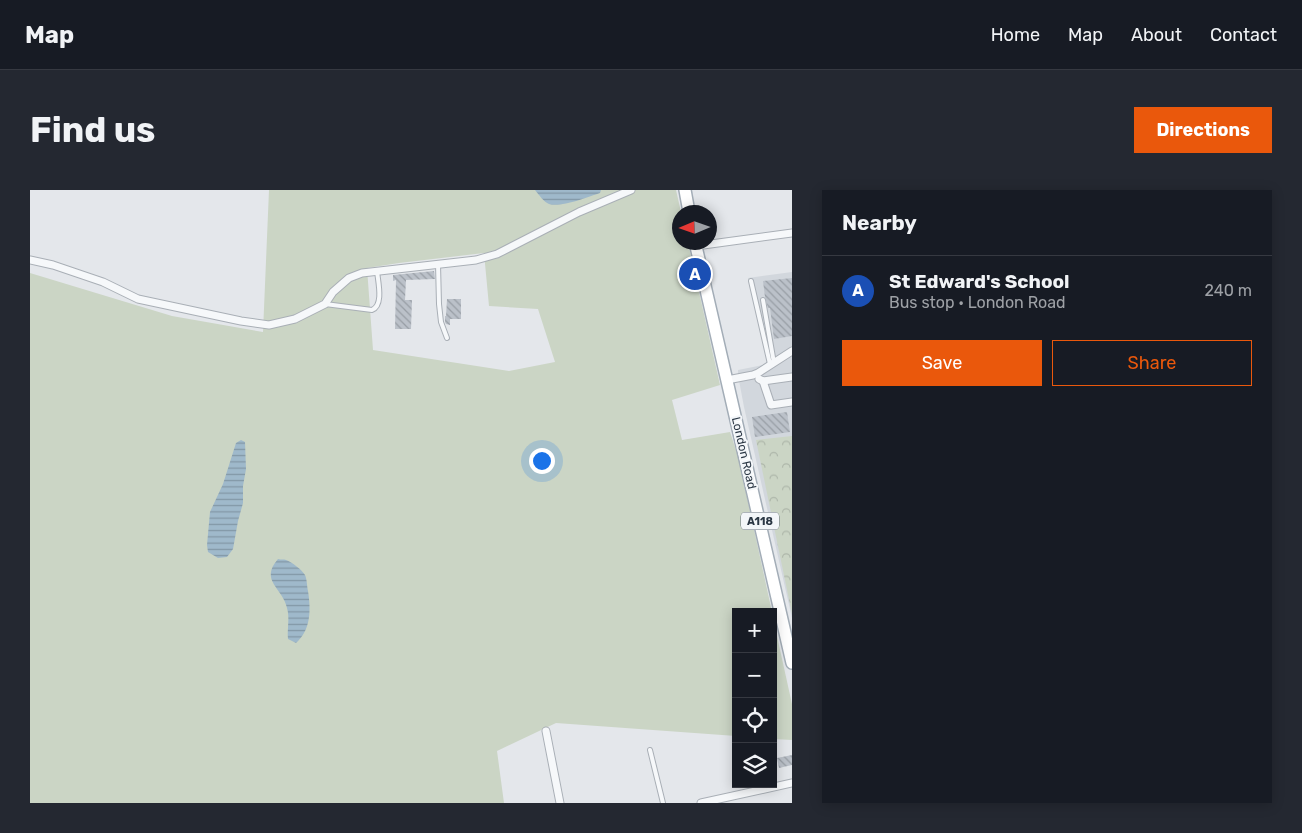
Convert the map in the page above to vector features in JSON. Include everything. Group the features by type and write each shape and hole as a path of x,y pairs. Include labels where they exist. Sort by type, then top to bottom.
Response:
{"main road":[{"path":"685,190 688,205"},
{"name":"London Road","path":"697,250 792,663"}],"street":[{"path":"30,260 53,265 103,282 138,299 241,322 269,325 295,319 325,304 333,292 349,278 362,273 476,260 497,254 579,212 631,190"},
{"path":"717,242 792,233"},
{"path":"728,380 753,375 792,351"},
{"path":"753,375 763,381 792,377"},
{"path":"763,381 771,405 792,402"},
{"path":"546,731 560,803"},
{"path":"701,803 792,782"}],"lane":[{"path":"438,264 441,322 448,338"},
{"path":"325,304 375,309 378,306 379,296 377,271"},
{"path":"751,281 772,364"},
{"path":"763,300 772,364"},
{"path":"650,750 663,803"}],"shaded area":[{"path":"792,272 792,618 744,407 738,370 763,365 767,362 748,278"}],"green space":[{"path":"269,190 676,190 679,205 672,205 672,250 690,250 720,385 672,400 682,440 730,432 738,456 771,608 732,608 732,736 556,723 497,751 504,803 30,803 30,273 172,316 263,332","holes":["484,253 489,306 538,309 555,362 509,371 373,350 367,268"]},
{"path":"792,436 792,614 756,440"},
{"path":"777,636 792,704 792,740 777,739"}],"water":[{"path":"535,190 601,190 600,193 560,205 554,205 545,202"},
{"path":"241,440 245,442 246,469 243,503 233,549 227,557 218,558 208,552 210,512 223,484 236,443"},
{"path":"278,559 294,564 304,573 306,579 310,605 309,619 305,632 296,643 288,639 287,608 285,601 271,579 273,567"}],"building":[{"path":"434,271 435,279 406,280 405,300 412,300 411,329 395,329 396,280 393,281 393,275"},
{"path":"792,278 792,336 774,339 770,308 768,308 765,297 763,281"},
{"path":"447,299 461,299 461,319 450,319 450,325 445,322"},
{"path":"787,412 790,432 755,437 752,417"},
{"path":"792,755 792,765 779,768 777,758"}],"place":[{"name":"St Edward's School","path":"695,274"}]}
